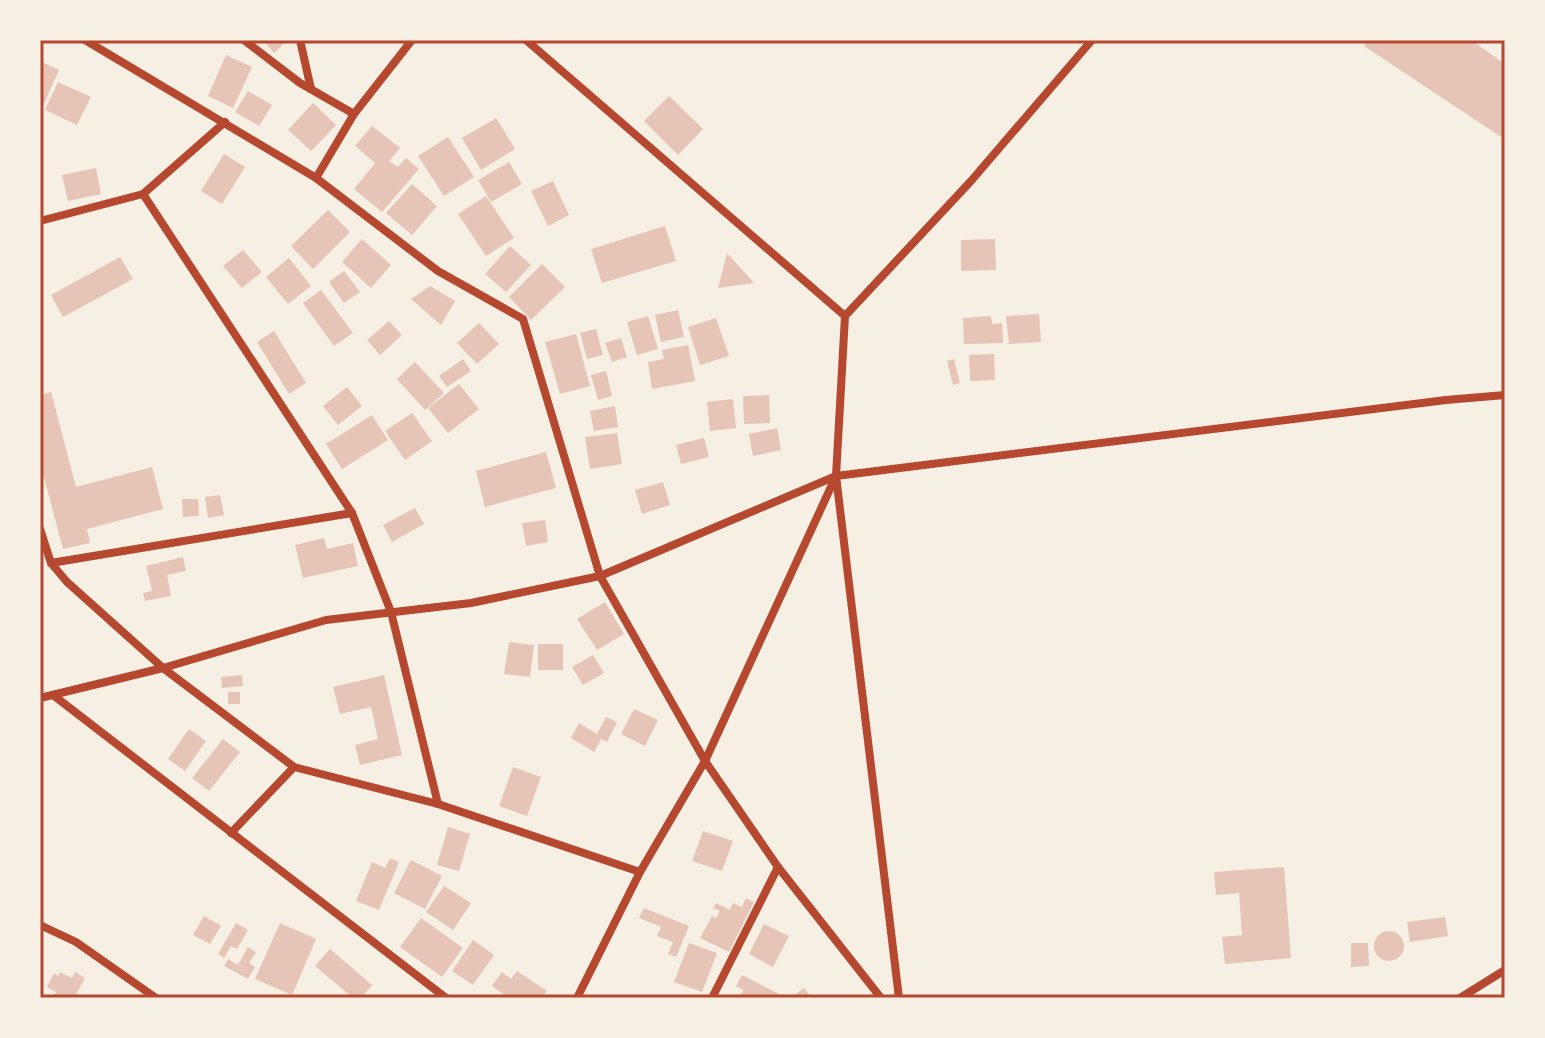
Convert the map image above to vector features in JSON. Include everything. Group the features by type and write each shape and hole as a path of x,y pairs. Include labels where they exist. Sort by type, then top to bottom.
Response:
{"street":[{"path":"85,40 316,178 438,271 523,319 600,576 705,761 778,867 881,998"},
{"path":"244,40 300,83 354,114"},
{"path":"300,40 311,89"},
{"path":"316,178 354,114 412,40"},
{"path":"526,40 845,316"},
{"path":"899,998 836,476 845,316 971,181 1092,40"},
{"path":"40,221 143,194 225,122"},
{"path":"143,194 352,513 391,612 438,804"},
{"path":"40,698 163,668 326,620 471,603 600,576 836,476 1505,395"},
{"path":"577,998 640,872 705,761 836,476"},
{"path":"51,563 352,513"},
{"path":"40,529 51,563 67,582 163,668 294,767 438,804 640,872"},
{"path":"53,695 446,998"},
{"path":"231,833 294,767"},
{"path":"712,998 778,867"},
{"path":"40,925 76,942 156,998"},
{"path":"1460,998 1505,970"}],"building":[{"path":"263,40 288,40 274,53"},
{"path":"1368,40 1471,40 1505,64 1505,136 1501,137 1364,46"},
{"path":"226,55 252,67 233,108 208,96"},
{"path":"40,61 59,70 43,106 40,104"},
{"path":"58,82 91,97 77,125 45,110"},
{"path":"248,91 272,105 259,126 235,112"},
{"path":"669,96 703,129 678,155 644,121"},
{"path":"313,103 336,125 311,151 288,130"},
{"path":"496,118 515,149 481,170 462,138"},
{"path":"372,126 400,148 389,161 398,167 406,158 419,169 382,212 354,189 375,163 355,146"},
{"path":"448,137 474,177 444,196 418,156"},
{"path":"224,154 245,167 222,204 201,191"},
{"path":"509,162 522,184 491,202 478,180"},
{"path":"96,168 101,194 68,201 62,175"},
{"path":"553,181 569,215 548,226 531,191"},
{"path":"412,184 437,206 412,235 386,213"},
{"path":"486,196 514,238 486,256 458,214"},
{"path":"328,210 350,232 313,269 291,246"},
{"path":"665,226 676,261 602,283 591,249"},
{"path":"362,239 391,265 371,288 342,262"},
{"path":"995,239 996,270 961,271 961,240"},
{"path":"510,246 531,265 506,292 485,274"},
{"path":"243,250 262,272 242,288 223,266"},
{"path":"727,253 754,283 718,288"},
{"path":"120,257 133,279 63,317 51,295"},
{"path":"289,258 311,286 288,304 266,277"},
{"path":"542,264 565,287 531,320 509,297"},
{"path":"344,271 360,292 344,303 329,282"},
{"path":"430,286 455,301 441,325 411,299"},
{"path":"321,290 353,333 334,346 303,303"},
{"path":"678,310 684,337 661,342 655,315"},
{"path":"1039,314 1041,342 1009,344 1006,316"},
{"path":"648,316 658,349 637,355 627,322"},
{"path":"991,316 992,324 1002,323 1003,343 964,344 963,318"},
{"path":"716,318 729,356 700,365 688,327"},
{"path":"389,321 402,335 380,355 367,340"},
{"path":"479,323 499,344 477,364 457,343"},
{"path":"596,329 603,355 587,359 580,333"},
{"path":"274,331 306,383 289,394 257,342"},
{"path":"576,334 590,386 560,394 545,342"},
{"path":"621,338 627,357 612,362 605,343"},
{"path":"688,345 695,381 652,389 648,362 664,359 662,350"},
{"path":"994,354 995,380 970,381 969,355"},
{"path":"463,359 471,371 447,387 439,376"},
{"path":"954,359 960,383 953,385 947,361"},
{"path":"415,362 444,393 425,410 397,379"},
{"path":"606,371 612,396 598,400 591,375"},
{"path":"459,384 479,409 448,433 428,408"},
{"path":"347,387 362,406 338,425 323,406"},
{"path":"51,392 76,487 152,467 163,509 87,529 90,543 63,549 40,462 40,395"},
{"path":"769,395 770,423 744,424 743,396"},
{"path":"733,399 736,428 710,431 707,402"},
{"path":"615,406 618,427 594,431 590,411"},
{"path":"412,413 432,441 405,460 385,431"},
{"path":"372,415 388,440 342,469 326,444"},
{"path":"777,428 781,450 753,456 749,434"},
{"path":"617,433 622,464 590,469 585,437"},
{"path":"704,438 709,457 681,464 676,445"},
{"path":"546,452 556,488 485,507 476,471"},
{"path":"663,482 670,505 642,514 635,490"},
{"path":"220,495 224,515 208,518 205,497"},
{"path":"182,499 198,499 199,516 183,517"},
{"path":"415,508 424,524 392,542 383,525"},
{"path":"545,520 548,542 526,546 522,523"},
{"path":"324,538 327,549 353,543 358,566 303,578 295,545"},
{"path":"183,557 186,571 167,575 171,596 145,601 143,593 152,591 146,566"},
{"path":"605,602 624,634 597,650 577,619"},
{"path":"509,642 534,645 530,677 504,674"},
{"path":"538,644 563,644 563,670 538,670"},
{"path":"593,655 604,673 583,685 572,667"},
{"path":"242,675 243,686 222,688 221,677"},
{"path":"384,675 402,755 360,765 355,745 378,739 371,707 340,714 333,687"},
{"path":"228,692 240,692 240,704 228,704"},
{"path":"634,709 658,720 645,746 621,734"},
{"path":"606,717 617,722 607,742 601,739 594,752 571,738 579,723 597,734"},
{"path":"189,729 206,741 185,771 168,759"},
{"path":"223,739 240,752 209,791 192,778"},
{"path":"513,767 541,777 527,816 499,806"},
{"path":"448,827 470,834 459,871 437,865"},
{"path":"703,831 733,841 722,871 692,861"},
{"path":"390,858 399,862 379,910 356,901 372,862 385,868"},
{"path":"411,860 442,876 425,909 394,893"},
{"path":"1284,867 1291,958 1225,964 1222,937 1242,935 1239,893 1216,895 1214,872"},
{"path":"444,886 471,903 453,930 426,912"},
{"path":"746,898 754,902 729,952 700,938 712,916 716,918 720,911 713,908 716,903 730,910 733,903 742,907"},
{"path":"644,908 689,926 676,957 668,954 673,942 657,936 661,927 639,918"},
{"path":"204,916 221,926 210,944 193,935"},
{"path":"1445,917 1448,936 1410,942 1407,922"},
{"path":"421,918 463,948 442,977 400,947"},
{"path":"236,923 248,930 237,949 231,946 224,958 218,954"},
{"path":"280,923 316,939 292,995 255,979"},
{"path":"764,924 789,936 773,967 749,954"},
{"path":"1389,931 1399,936 1404,946 1399,956 1389,961 1379,956 1374,946 1379,936"},
{"path":"473,940 494,955 473,985 452,971"},
{"path":"689,943 717,953 702,992 674,982"},
{"path":"1351,943 1368,943 1369,966 1351,967"},
{"path":"248,947 256,952 249,963 255,967 248,979 224,966 228,959 238,965"},
{"path":"330,949 372,985 361,998 353,998 315,966"},
{"path":"517,971 547,991 542,998 509,998 492,986 502,972 511,979"},
{"path":"60,972 72,978 75,972 85,978 74,998 59,998 47,987 54,973 58,976"},
{"path":"742,975 787,998 739,998 743,990 736,986"},
{"path":"804,988 811,997 791,998"}]}
